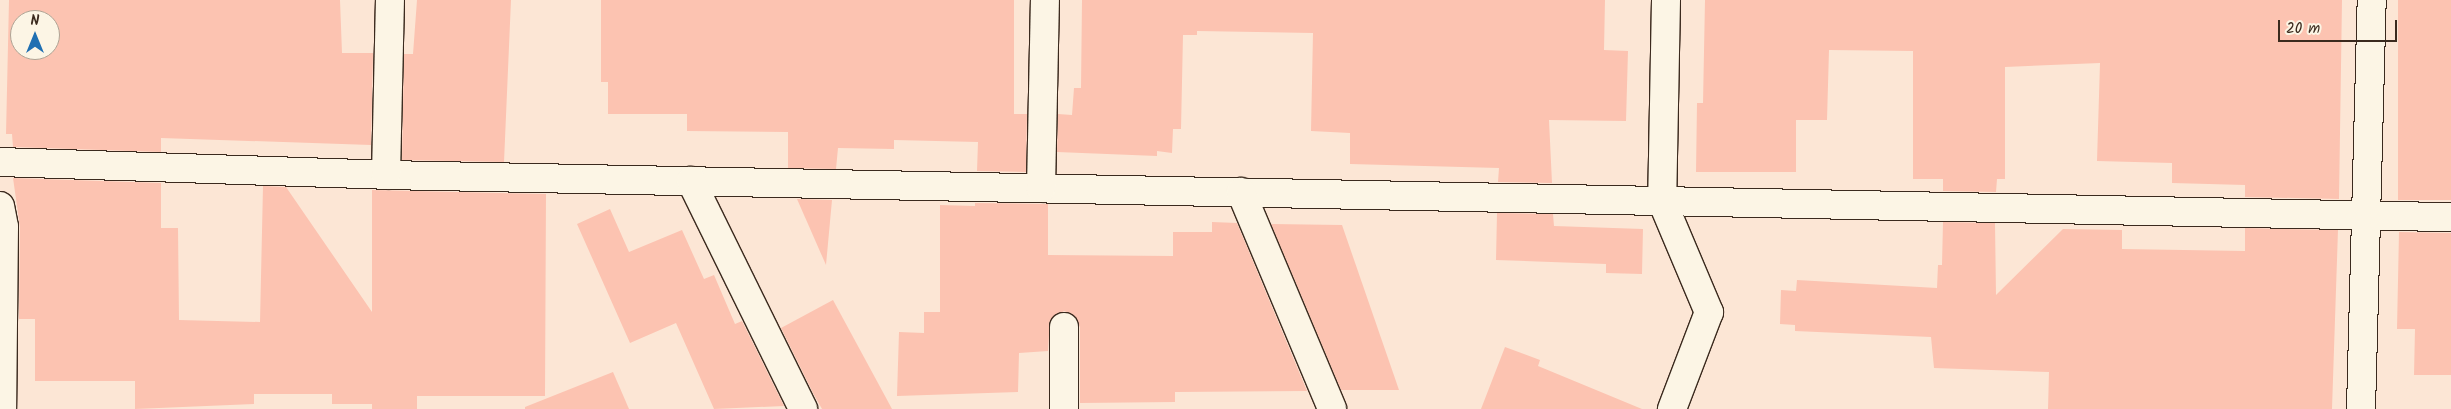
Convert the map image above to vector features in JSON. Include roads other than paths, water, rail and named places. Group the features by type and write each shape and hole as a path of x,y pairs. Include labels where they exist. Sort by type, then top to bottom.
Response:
{"street":[{"path":"386,175 390,0"},
{"path":"1041,188 1045,0"},
{"path":"1666,0 1662,201 1709,312 1672,409"},
{"path":"2360,409 2368,216 2372,0"},
{"path":"0,162 386,175 2451,217"},
{"path":"691,181 803,409"},
{"path":"1242,192 1332,409"},
{"path":"0,206 4,227 2,409"},
{"path":"1064,327 1064,409"}]}
